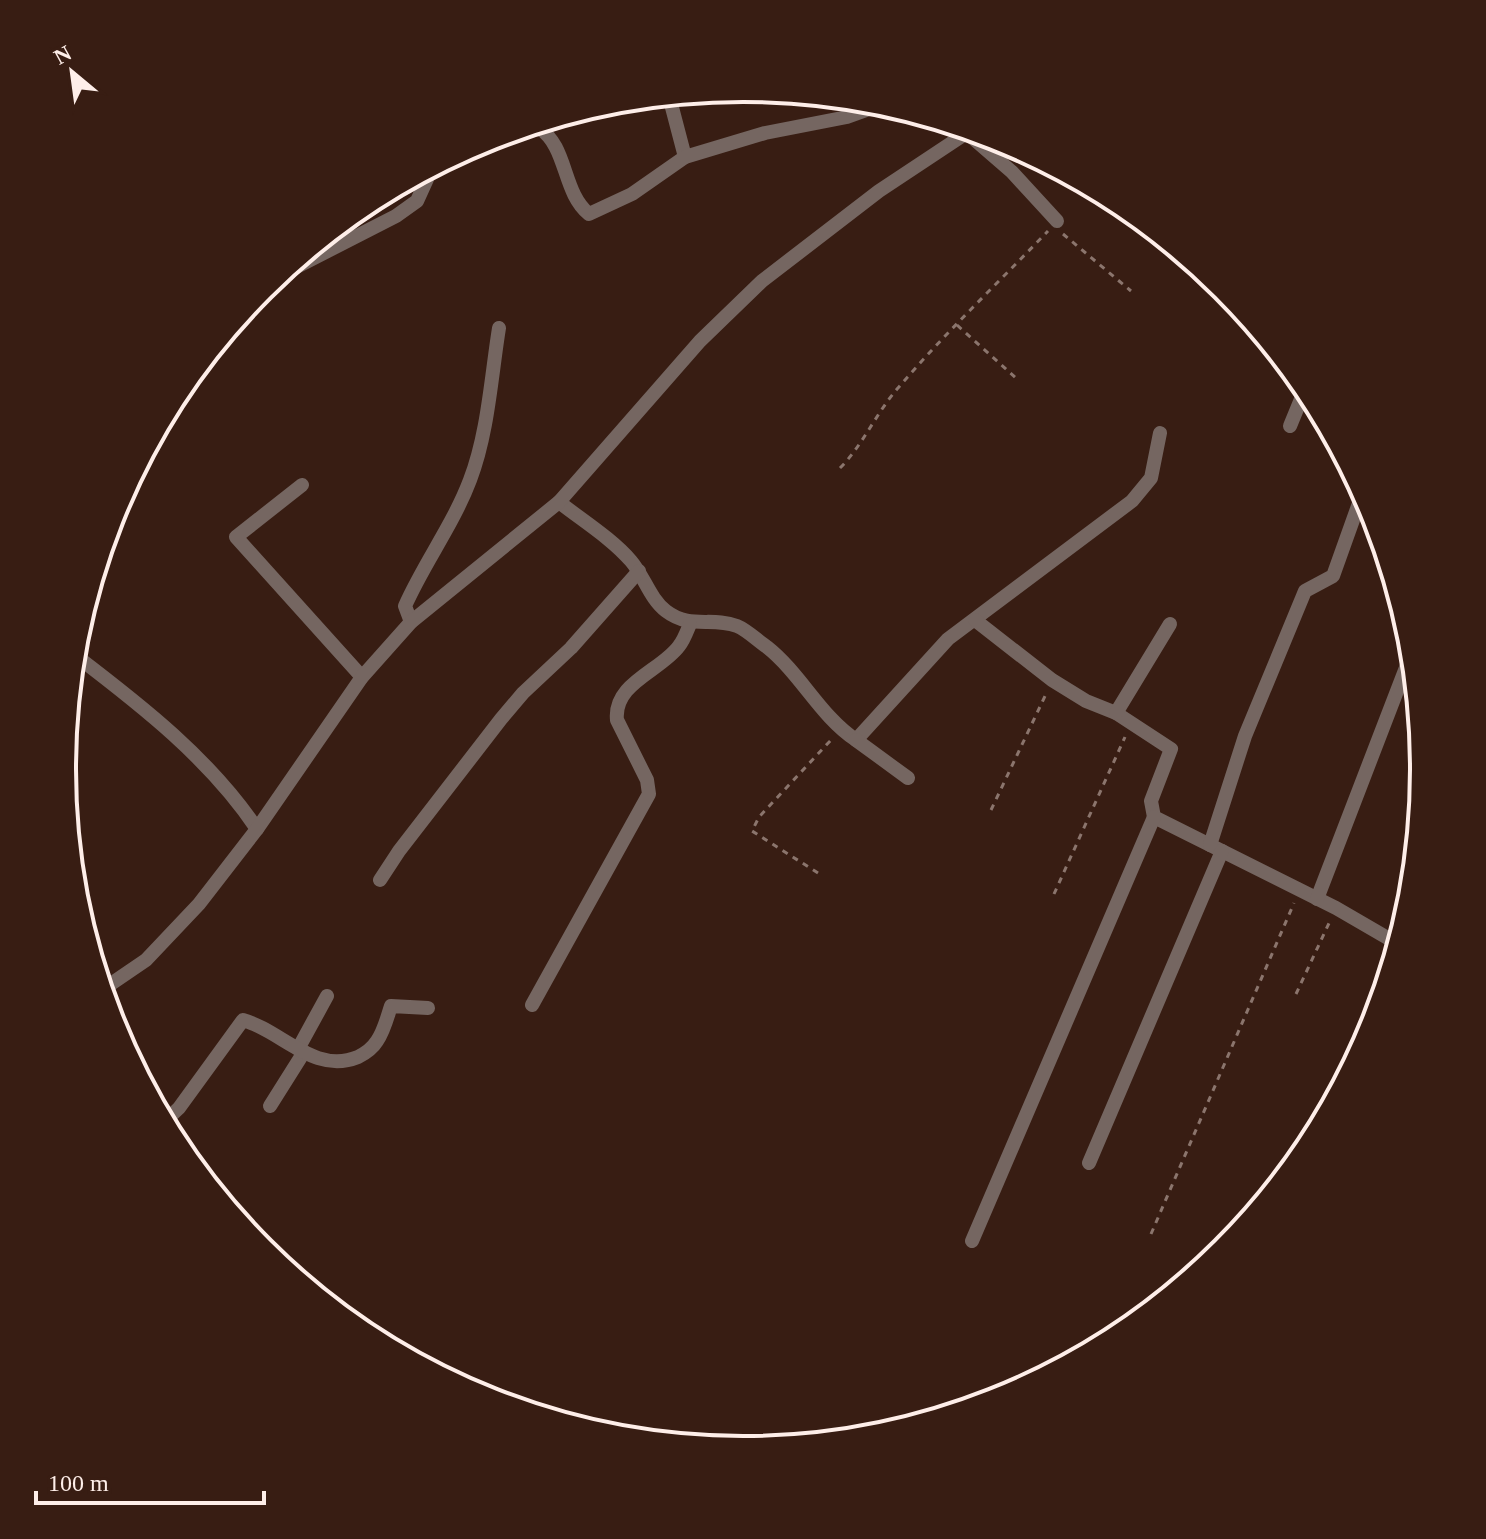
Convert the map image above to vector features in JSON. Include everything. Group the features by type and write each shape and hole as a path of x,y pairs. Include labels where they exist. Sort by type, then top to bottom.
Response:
{"street":[{"path":"672,107 685,157"},
{"path":"545,133 558,152 572,193 589,214 632,194 685,157 765,133 859,113"},
{"path":"111,984 146,960 176,931 257,829 362,677 411,622 559,502 700,341 762,281 879,191 959,139"},
{"path":"987,149 1057,221"},
{"path":"315,258 406,209 417,201 424,184"},
{"path":"411,622 405,606 421,569 439,543 471,477 484,423 499,328"},
{"path":"1290,426 1300,402"},
{"path":"856,740 948,639 1132,501 1151,478 1160,433"},
{"path":"302,485 236,537 362,677"},
{"path":"559,502 617,546 639,571 666,611 690,624 738,627 770,650 841,730 908,778"},
{"path":"1089,1163 1216,848 1245,736 1305,591 1333,576 1357,509"},
{"path":"380,880 501,719 523,693 571,648 639,571"},
{"path":"972,1241 1154,817 1151,801 1171,749 1132,722 1086,701 1052,680 975,620"},
{"path":"532,1005 649,794 647,780 617,720 620,701 628,690 679,647 690,624"},
{"path":"1116,713 1170,624"},
{"path":"85,663 181,741 242,806 257,829"},
{"path":"1317,899 1403,676"},
{"path":"1154,817 1336,908 1388,938"},
{"path":"270,1106 327,996"},
{"path":"172,1114 243,1020 330,1062 353,1059 372,1048 380,1038 391,1006 428,1008"}],"path":[{"path":"840,468 889,399 955,324 985,298 1057,221 1064,235 1131,291"},
{"path":"955,324 1017,379"},
{"path":"991,810 1052,680"},
{"path":"1054,894 1132,722"},
{"path":"818,873 752,831 759,817 841,730"},
{"path":"1151,1234 1300,890"},
{"path":"1296,994 1336,908"}]}
